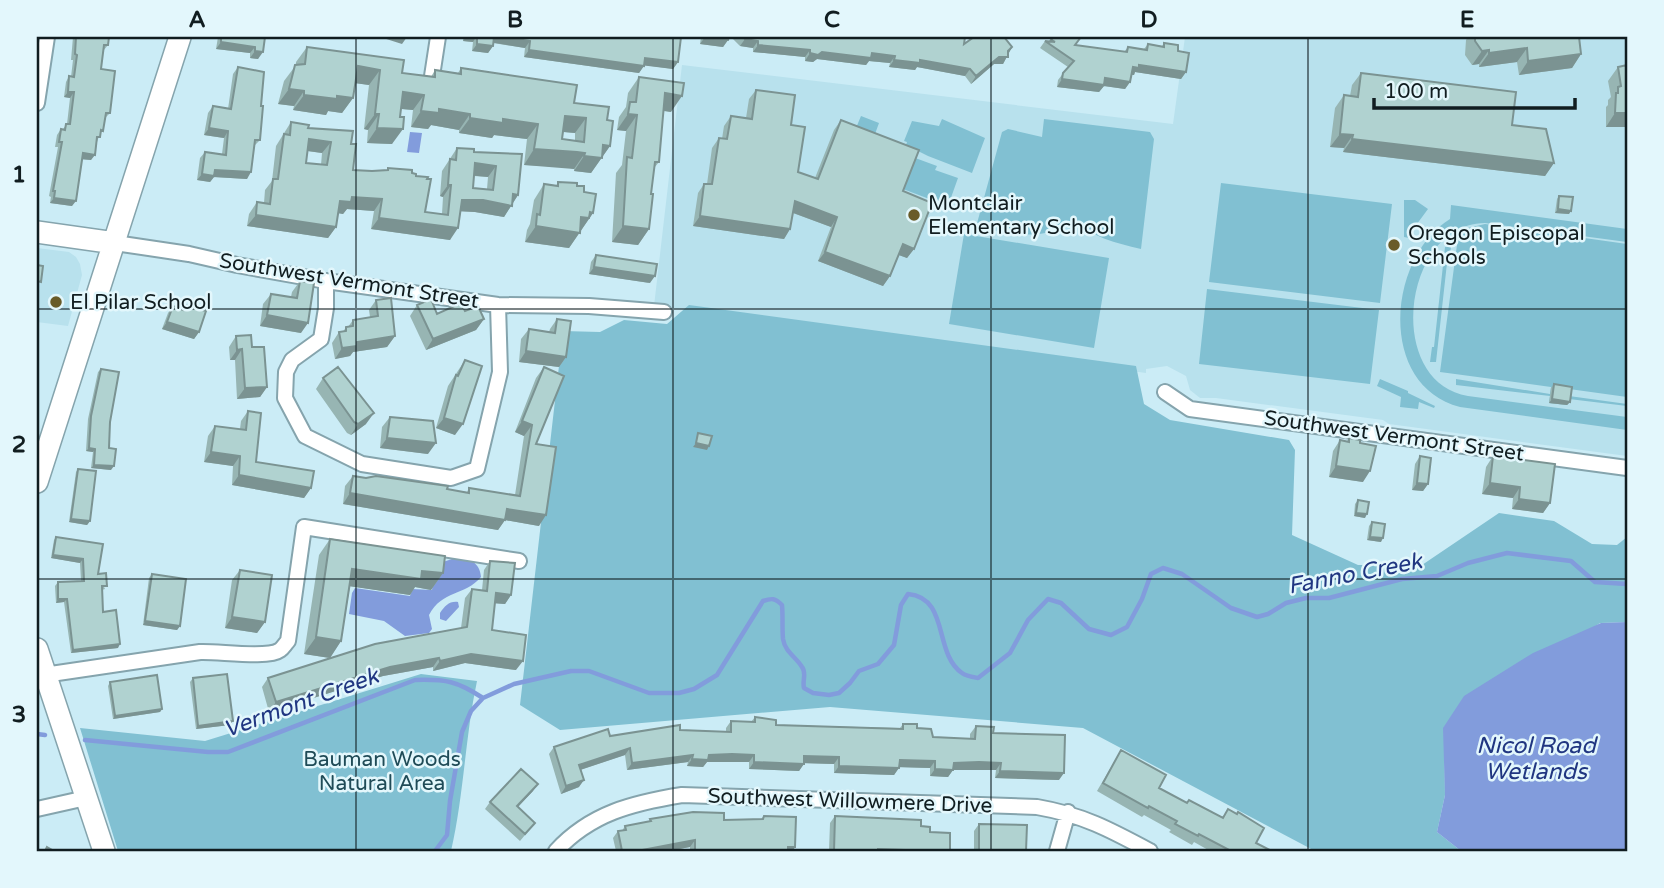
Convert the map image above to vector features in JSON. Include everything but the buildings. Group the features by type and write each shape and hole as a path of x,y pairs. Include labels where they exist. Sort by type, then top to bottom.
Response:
{"main road":[{"path":"37,482 180,37"},
{"name":"Southwest Vermont Street","path":"37,232 115,243"},
{"path":"37,649 104,851"}],"street":[{"path":"37,103 47,37"},
{"path":"432,76 438,37"},
{"name":"Southwest Vermont Street","path":"115,243 190,254 326,281 498,305 589,306 664,312"},
{"path":"326,281 327,308 321,339 292,360 286,372 285,398 305,436 362,464 451,478 477,469 482,454 500,372 498,305"},
{"name":"Southwest Vermont Street","path":"1165,392 1190,409 1627,468"},
{"path":"44,675 200,652 225,651 262,656 279,652 288,641 304,527 519,561"},
{"name":"Southwest Willowmere Drive","path":"556,851 600,816 639,802 682,795 1037,807 1068,812 1099,823 1150,851"},
{"path":"37,809 86,798"},
{"path":"1057,851 1068,812"}],"shaded area":[{"path":"1185,37 1627,37 1627,456 1389,424 1383,420 1200,398 1190,390 1186,376 1167,366 1146,369 1146,373 654,306 682,65 1173,124"},
{"name":"El Pilar School","path":"37,248 69,252 80,264 82,275 68,326 37,322"}],"green space":[{"path":"861,116 879,123 875,134 856,128"},
{"path":"942,119 985,138 972,173 906,145 907,142 904,141 912,121 939,126"},
{"path":"1044,119 1150,132 1154,139 1141,249 1105,239 1072,220 1051,232 1039,234 976,227 1002,132 1008,129 1042,137"},
{"path":"899,152 937,166 935,170 958,178 948,206 887,183"},
{"path":"1221,183 1392,204 1380,303 1209,282"},
{"path":"1404,200 1415,200 1428,209 1409,238 1404,237"},
{"path":"1451,205 1627,229 1627,242 1485,223 1457,230 1436,248 1421,274 1414,305 1415,335 1424,363 1441,385 1468,396 1627,417 1627,430 1460,407 1433,394 1415,374 1404,348 1400,319 1404,290 1413,262 1429,237 1450,219"},
{"path":"1485,224 1627,244 1627,397 1562,388 1569,396 1627,406 1569,399 1567,405 1549,403 1550,396 1456,385 1456,379 1550,394 1551,387 1440,372 1459,230"},
{"path":"964,234 1109,258 1094,348 949,324"},
{"path":"1445,247 1451,247 1449,263 1436,362 1430,362 1434,347"},
{"path":"1207,289 1379,310 1370,384 1199,364"},
{"path":"689,305 1136,366 1144,404 1170,420 1289,440 1295,450 1292,535 1358,565 1422,565 1499,513 1554,521 1592,544 1617,545 1627,537 1627,622 1600,623 1444,727 1445,795 1437,832 1461,851 1315,851 1083,728 830,707 560,730 520,705 563,331 600,332 624,320 667,324"},
{"path":"1380,379 1408,391 1435,406 1434,408 1419,402 1418,409 1400,407 1401,397 1377,386"},
{"name":"Bauman Woods Natural Area","path":"421,674 477,681 451,851 118,851 80,728 205,741"}],"water":[{"path":"410,132 422,133 419,153 407,152"},
{"path":"455,558 473,562 481,577 434,607 429,615 432,629 429,633 405,636 384,621 349,614 355,588 410,596 412,589 432,590 434,575 443,562"},
{"path":"458,602 459,607 446,621 440,619 440,613 446,606"},
{"name":"Nicol Road Wetlands","path":"1627,622 1627,851 1461,851 1437,832 1445,795 1443,728 1464,696 1533,653 1601,623"}],"waterway":[{"name":"Fanno Creek","path":"435,851 447,835 462,732 471,711 483,698 514,684 571,671 589,671 649,693 679,693 694,689 717,675 763,601 769,599 782,605 784,644 803,669 804,688 813,693 829,695 839,693 859,671 878,664 894,645 901,605 908,594 921,598 930,605 953,664 964,674 978,678 1010,653 1028,620 1048,599 1061,603 1089,629 1111,635 1127,627 1142,599 1151,574 1163,568 1182,574 1231,608 1257,617 1286,603 1306,598 1329,598 1402,579 1437,576 1468,563 1507,553 1571,561 1595,582 1627,584"},
{"name":"Vermont Creek","path":"85,740 228,752 415,680 451,682 483,698"},
{"name":"Vermont Creek","path":"37,734 45,735"}],"place":[{"name":"Montclair Elementary School","path":"914,215"},
{"name":"Oregon Episcopal Schools","path":"1394,245"},
{"name":"El Pilar School","path":"56,302"}]}
